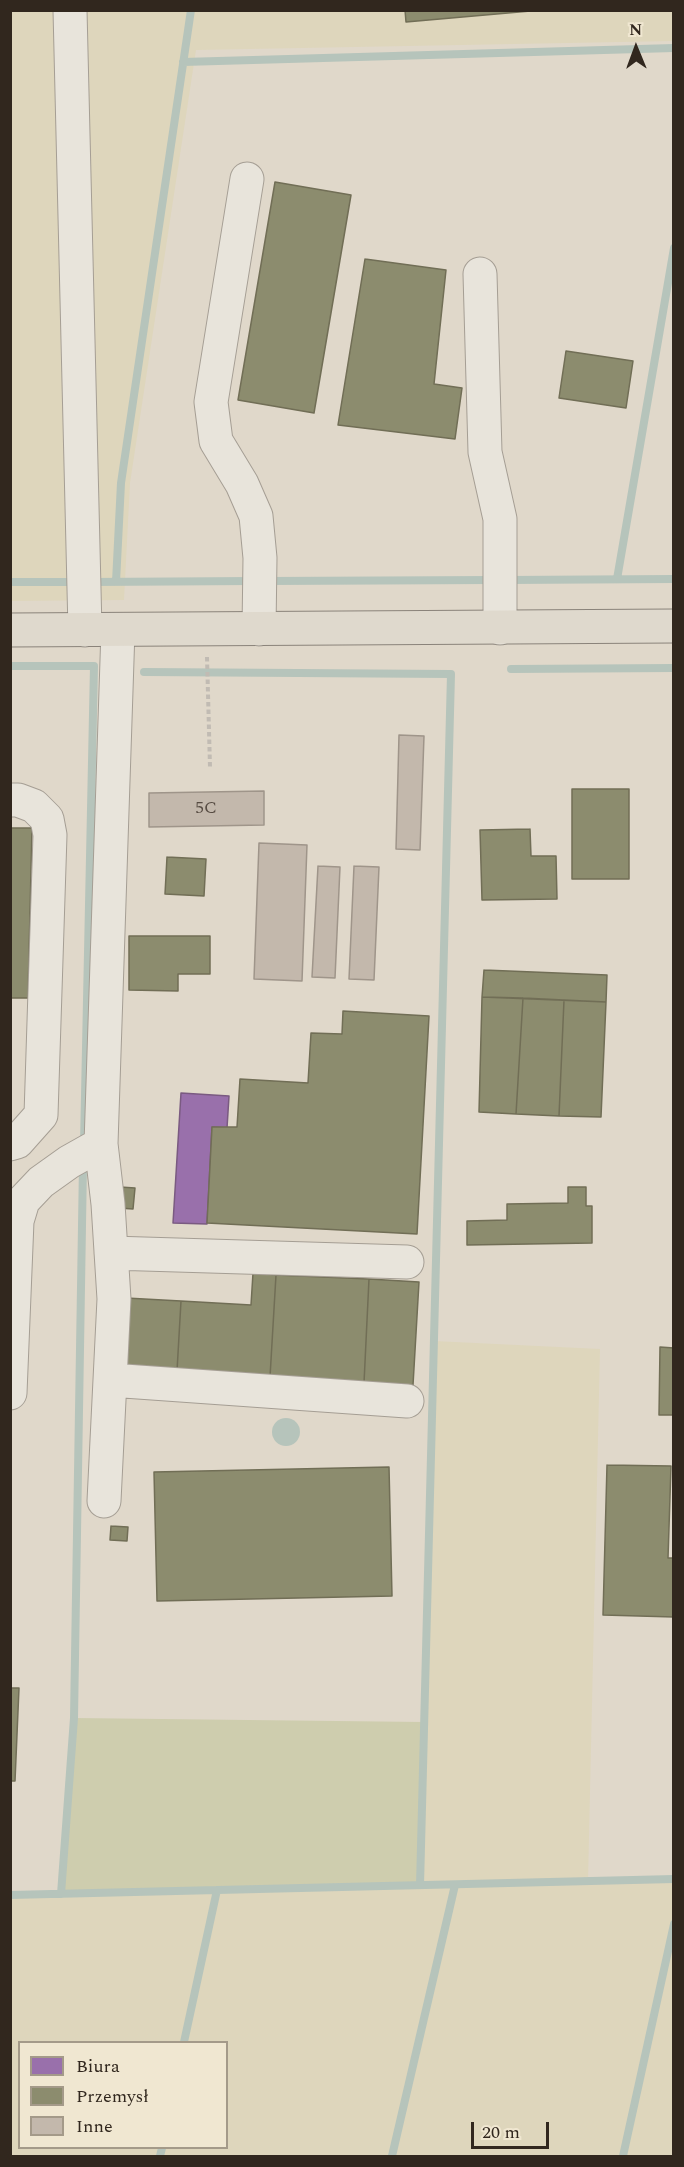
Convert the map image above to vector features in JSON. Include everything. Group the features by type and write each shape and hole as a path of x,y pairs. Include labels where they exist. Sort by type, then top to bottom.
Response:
{"main road":[{"path":"10,630 674,626"}],"lane":[{"path":"70,10 85,630"},
{"path":"247,179 211,402 216,441 242,484 256,516 260,558 259,629"},
{"path":"480,274 485,452 500,519 500,628"},
{"path":"104,1501 114,1299 101,1144 118,630"},
{"path":"10,800 18,800 34,806 46,819 50,835 41,1115 17,1142 10,1144"},
{"path":"10,1393 17,1221 23,1201 41,1182 69,1162 101,1144"},
{"path":"111,1252 407,1262"},
{"path":"110,1380 407,1401"}],"path":[{"path":"206,630 210,767"}],"shaded area":[{"path":"11,11 673,11 673,41 196,50 130,483 124,600 11,601"},
{"path":"434,1341 600,1349 588,1881 673,1879 673,2156 11,2156 10,1895 420,1885"},
{"path":"286,1418 296,1422 300,1432 296,1442 286,1446 276,1442 272,1432 276,1422"}],"green space":[{"path":"74,1718 423,1722 420,1885 61,1894"}],"building: Biura":[{"path":"181,1093 229,1096 227,1128 212,1127 207,1224 173,1223"}],"building: Przemysł":[{"path":"405,10 542,10 406,22"},
{"path":"275,182 351,195 314,413 238,400"},
{"path":"365,259 446,270 434,384 462,388 455,439 338,425"},
{"path":"566,351 633,361 626,408 559,398"},
{"path":"572,789 629,789 629,879 572,879"},
{"path":"10,828 32,828 28,998 10,998"},
{"path":"530,829 531,856 556,856 557,899 482,900 480,830"},
{"path":"167,857 206,859 204,896 165,894"},
{"path":"129,936 210,936 210,974 178,974 178,991 129,990"},
{"path":"484,970 607,975 606,1002 482,997"},
{"path":"482,997 523,998 516,1114 479,1112"},
{"path":"523,998 564,1000 559,1116 516,1114"},
{"path":"564,1000 606,1002 601,1117 559,1116"},
{"path":"343,1011 429,1016 417,1234 207,1223 212,1127 237,1127 240,1079 308,1083 311,1033 342,1034"},
{"path":"120,1187 135,1188 133,1209 119,1208"},
{"path":"568,1187 586,1187 586,1206 592,1206 592,1243 467,1245 467,1221 507,1220 507,1204 568,1203"},
{"path":"253,1273 276,1275 270,1377 177,1371 181,1301 251,1305"},
{"path":"276,1275 369,1279 364,1383 270,1377"},
{"path":"369,1279 419,1282 413,1385 364,1383"},
{"path":"126,1298 181,1301 177,1371 121,1368"},
{"path":"660,1347 674,1348 674,1415 659,1415"},
{"path":"607,1465 671,1466 668,1558 674,1558 674,1617 603,1615"},
{"path":"389,1467 392,1596 157,1601 154,1472"},
{"path":"111,1526 128,1527 127,1541 110,1540"},
{"path":"10,1688 19,1688 15,1781 10,1781"}],"building: Inne":[{"path":"399,735 424,736 420,850 396,849"},
{"path":"264,791 264,825 149,827 149,793"},
{"path":"259,843 307,845 302,981 254,979"},
{"path":"318,866 340,867 335,978 312,977"},
{"path":"354,866 379,867 374,980 349,979"}],"waterway":[{"path":"116,582 121,483 191,10"},
{"path":"183,62 674,48"},
{"path":"617,579 674,248"},
{"path":"507,580 674,579"},
{"path":"267,581 492,580"},
{"path":"90,582 252,581"},
{"path":"10,582 75,582"},
{"path":"10,666 94,666 84,1143"},
{"path":"511,669 674,668"},
{"path":"144,672 451,674 420,1885"},
{"path":"61,1894 74,1718 83,1164"},
{"path":"10,1895 674,1879"},
{"path":"392,2156 455,1885"},
{"path":"184,2041 217,1890"},
{"path":"623,2156 674,1924"},
{"path":"160,2156 162,2149"}]}
